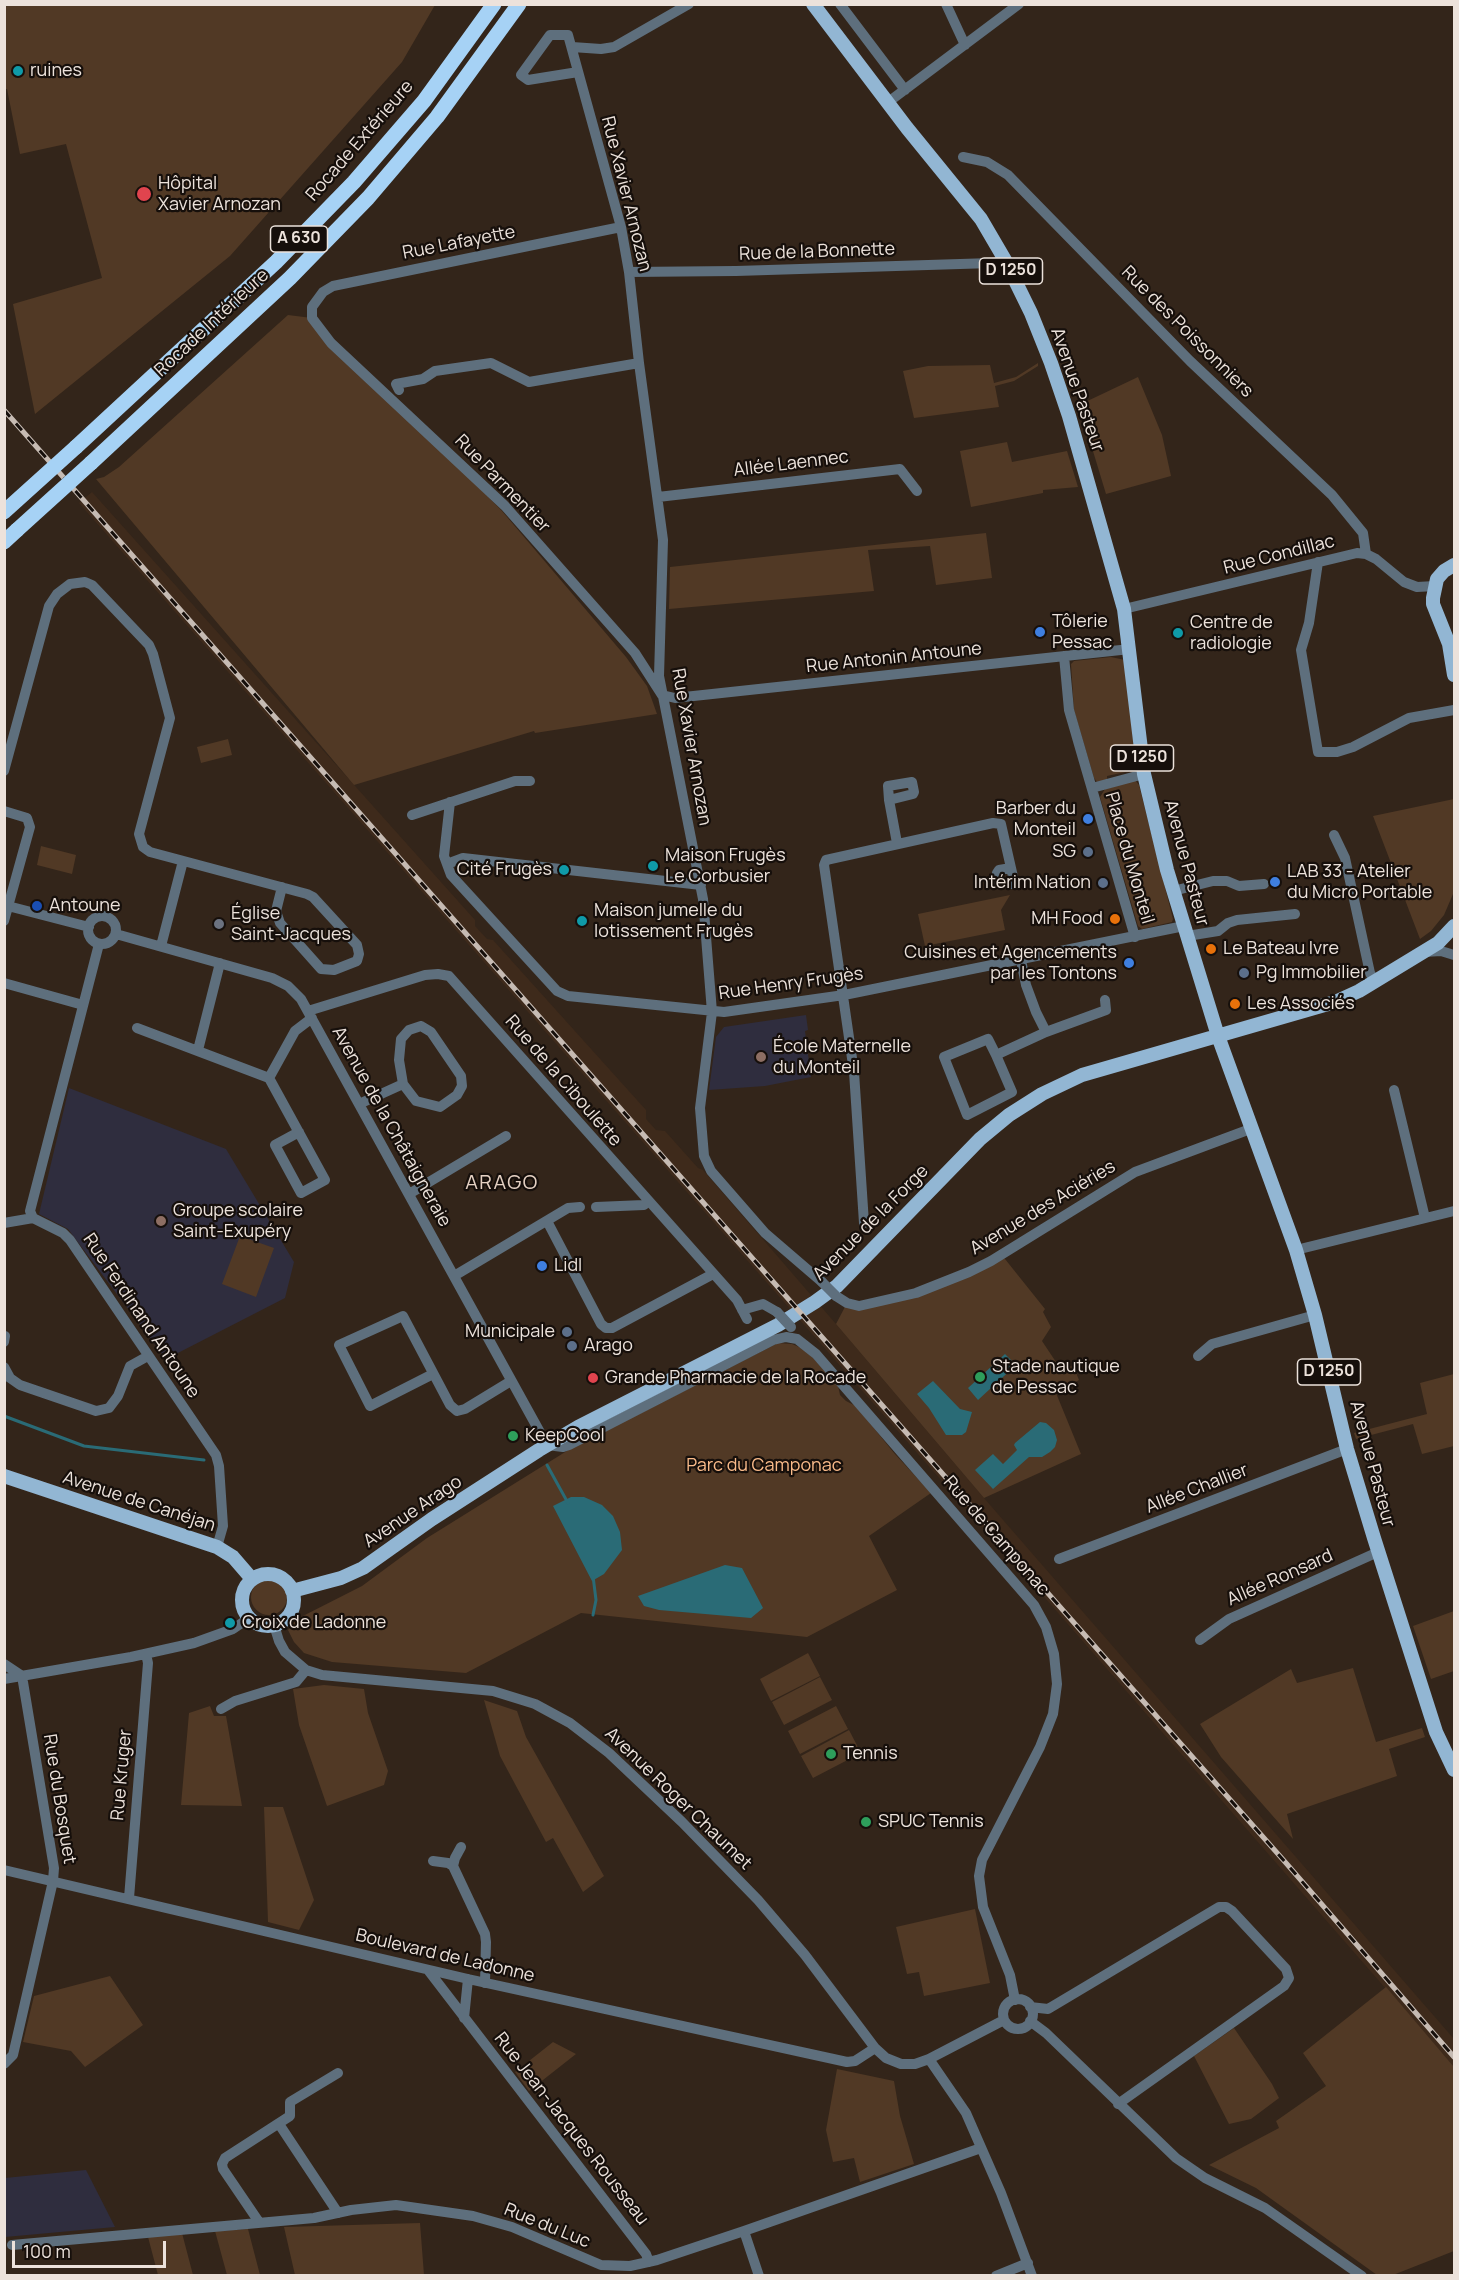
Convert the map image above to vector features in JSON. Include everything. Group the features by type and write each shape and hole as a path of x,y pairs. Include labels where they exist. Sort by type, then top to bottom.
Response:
{"highway":[{"name":"Rocade Extérieure","path":"4,512 276,262 354,182 424,101 494,4"},
{"name":"Rocade Intérieure","path":"4,542 290,278 368,198 436,117 519,4"}],"main road":[{"name":"Avenue Pasteur","path":"813,4 887,103 966,199 1005,260 1031,313 1051,363 1069,416 1124,609 1144,774 1173,891 1218,1036 1296,1250 1315,1315 1347,1449 1378,1552 1440,1742 1455,1770"},
{"path":"1455,565 1444,571 1437,579 1433,604 1449,644 1455,675"},
{"name":"Avenue de la Forge","path":"547,1445 778,1324 824,1296 837,1286 980,1139 1025,1104 1082,1075 1325,1005 1375,982 1438,943 1455,926"},
{"name":"Avenue Arago","path":"292,1591 341,1578 363,1568 432,1519 547,1445"},
{"name":"Avenue de Canéjan","path":"4,1476 217,1547 233,1557 252,1579"},
{"path":"259,1575 275,1575 283,1578 292,1591 294,1600 288,1616 274,1625 263,1625 249,1617 243,1608 242,1598 245,1587 259,1575"},
{"name":"Avenue Pasteur","path":"1440,1742 1441,1756 1455,1783"}],"street":[{"path":"578,72 528,80 521,75 550,35 568,35 572,47 601,50 614,47 689,4"},
{"path":"840,4 905,90"},
{"path":"946,4 965,45"},
{"path":"887,103 1019,4"},
{"name":"Rue Xavier Arnozan","path":"572,47 621,227 629,272 658,497 663,540 659,676 701,885 712,1012 700,1108 704,1156 711,1171 765,1233 836,1296 847,1303"},
{"name":"Rue des Poissonniers","path":"963,157 987,162 1008,175 1190,361 1332,495 1363,533 1366,554"},
{"name":"Rue Lafayette","path":"312,307 323,292 333,286 621,227"},
{"name":"Rue de la Bonnette","path":"629,272 981,264 1005,260"},
{"name":"Rue Parmentier","path":"312,307 312,318 331,343 505,506 635,653 662,695"},
{"path":"399,390 396,384 423,379 435,371 491,363 529,382 639,363"},
{"name":"Allée Laennec","path":"658,497 900,469 917,490"},
{"name":"Rue Condillac","path":"1124,609 1357,553 1366,554"},
{"path":"1366,554 1376,559 1404,582 1423,587 1435,586"},
{"path":"1318,562 1309,623 1301,650 1318,752 1337,752 1353,747 1409,718 1455,710"},
{"path":"4,771 49,606 63,588 70,584 85,582 97,589 149,645 170,718 139,834 143,847 150,852 282,887 313,897 357,945 359,954 357,961 334,970 321,969 295,942 278,919 276,911 282,887"},
{"name":"Rue Antonin Antoune","path":"662,695 675,698 1130,649"},
{"name":"Place du Monteil","path":"1064,656 1069,710 1135,937"},
{"name":"Place du Monteil","path":"1092,788 1144,774"},
{"path":"412,815 515,782 530,781"},
{"path":"889,800 897,843"},
{"path":"450,802 444,856 447,864 463,858 701,885"},
{"path":"4,811 27,818 30,827 6,905 4,921"},
{"path":"864,1223 854,1072 824,865 826,860 993,823 1001,824 1011,868"},
{"path":"1334,835 1345,858 1370,973 1375,982"},
{"path":"161,946 183,861"},
{"name":"Rue Henry Frugès","path":"447,864 451,874 557,990 568,996 712,1012 734,1011 844,995 1135,937 1186,931 1218,931 1228,923 1237,920 1294,914"},
{"path":"1173,891 1213,881 1227,881 1239,886 1264,884"},
{"path":"6,905 89,927"},
{"path":"106,917 113,921 116,934 110,942 99,944 90,937 89,927 93,920 106,917"},
{"name":"Avenue de la Châtaigneraie","path":"116,934 280,981 295,992 310,1014 547,1445"},
{"path":"4,1223 33,1218 30,1211 31,1203 99,944"},
{"path":"1424,952 1441,951 1455,955"},
{"path":"1021,960 1026,985 1046,1032"},
{"path":"198,1050 220,963"},
{"name":"Rue de la Ciboulette","path":"310,1014 425,975 450,976 737,1300 745,1314 763,1305 777,1312"},
{"path":"4,983 83,1005"},
{"path":"996,1055 1046,1032 1106,1010 1105,1000"},
{"path":"269,1078 295,1031 310,1014"},
{"path":"415,1027 426,1028 461,1076 462,1086 455,1098 443,1105 430,1106 416,1101 403,1084 399,1060 401,1040 404,1034 415,1027"},
{"path":"137,1028 269,1078 299,1132 325,1180 301,1193 275,1145 299,1132"},
{"path":"988,1040 996,1055 1012,1092 967,1115 944,1057 988,1040"},
{"path":"359,1104 403,1084"},
{"path":"1394,1090 1425,1218"},
{"name":"Avenue des Aciéries","path":"847,1303 866,1305 916,1293 969,1272 1028,1239 1099,1192 1135,1172 1253,1128"},
{"path":"409,1194 506,1136"},
{"path":"596,1207 644,1204 648,1201"},
{"path":"454,1276 568,1208 580,1207"},
{"path":"1296,1250 1455,1211"},
{"name":"Rue Ferdinand Antoune","path":"33,1218 63,1233 70,1240 216,1455 219,1466 223,1526 217,1547"},
{"path":"547,1221 601,1324 606,1328 612,1328 713,1274"},
{"name":"Rue de Camponac","path":"777,1312 792,1332 816,1354 1034,1605 1051,1640 1058,1684 1053,1714 1044,1739 980,1868 983,1906 1010,1975 1015,2000"},
{"path":"1198,1356 1212,1344 1315,1315"},
{"path":"433,1374 370,1406 339,1345 403,1316 450,1405 457,1411 465,1409 511,1381"},
{"path":"547,1445 563,1447 569,1445 772,1340 792,1332"},
{"path":"4,1367 10,1378 20,1385 96,1411 110,1408 118,1396 130,1366 148,1356"},
{"name":"Allée Challier","path":"1059,1560 1347,1449"},
{"name":"Allée Ronsard","path":"1200,1640 1229,1619 1378,1552"},
{"path":"4,1679 146,1654 194,1643 220,1635 243,1623 249,1617"},
{"path":"221,1709 235,1701 296,1682 306,1670 297,1664 282,1647 274,1625"},
{"name":"Rue Kruger","path":"129,1898 148,1663 146,1654"},
{"path":"4,1664 22,1676"},
{"name":"Avenue Roger Chaumet","path":"306,1670 322,1675 493,1691 535,1704 570,1723 609,1753 682,1822 758,1900 806,1955 875,2048 886,2058 901,2064 915,2064 1004,2020"},
{"name":"Rue du Bosquet","path":"4,2064 13,2055 53,1881 54,1868 22,1676"},
{"path":"453,1866 461,1848"},
{"path":"433,1861 453,1866 484,1934 486,1942 485,1983"},
{"name":"Boulevard de Ladonne","path":"4,1870 485,1983 847,2062 855,2061 875,2048"},
{"path":"1030,2007 1048,2009 1219,1907 1226,1907 1232,1911 1286,1969 1289,1978 1284,1986 1118,2104"},
{"name":"Rue Jean-Jacques Rousseau","path":"428,1970 639,2245 649,2262"},
{"path":"464,2018 468,1979"},
{"path":"1015,2000 1024,2001 1030,2007 1032,2014 1030,2021 1024,2028 1015,2028 1004,2020 1005,2007 1015,2000"},
{"path":"1030,2021 1046,2033 1176,2158 1205,2178 1264,2208 1362,2276"},
{"path":"929,2059 939,2076 962,2104 1032,2276"},
{"path":"259,2222 223,2169 222,2164 225,2158 291,2116 291,2102 338,2073"},
{"path":"279,2124 338,2213"},
{"name":"Rue du Luc","path":"7,2246 314,2218 396,2205 473,2216 512,2227 601,2265 630,2266 744,2231 981,2148"},
{"path":"744,2231 759,2276"},
{"path":"996,2276 1028,2263"}],"shaded area":[{"path":"92,492 475,920 475,926 487,939 493,940 646,1110 646,1119 656,1130 665,1131 698,1168 703,1170 984,1498 1454,2039 1454,2067 1046,1599 79,503"},
{"name":"École Maternelle du Monteil","path":"806,1015 808,1030 805,1031 811,1077 765,1086 709,1090 716,1037 724,1027"},
{"name":"Groupe scolaire Saint-Exupéry","path":"69,1088 226,1149 294,1262 285,1298 174,1355 170,1350 162,1354 68,1229 39,1214"},
{"path":"86,2170 115,2227 5,2237 5,2178"}],"green space":[{"name":"Hôpital Xavier Arnozan","path":"5,4 435,5 402,62 230,256 35,414 13,304 102,278 66,144 20,154 7,89 5,89"},
{"path":"288,315 312,318 502,511 626,657 647,686 657,714 535,733 534,731 354,785 96,479 104,477 119,467"},
{"path":"1038,363 1038,366 1014,381 995,386 999,407 914,418 903,371 928,366 990,365 994,383 1016,377"},
{"path":"1138,377 1162,435 1171,476 1106,494 1079,405"},
{"path":"1007,442 1012,462 1067,451 1078,487 1043,490 1043,493 971,507 960,451"},
{"path":"986,533 992,578 936,585 930,546 868,550 874,591 669,609 670,567"},
{"path":"1111,657 1125,660 1136,769 1131,774 1130,771 1107,776 1107,780 1097,782 1074,710 1071,664 1074,661"},
{"path":"228,739 232,755 201,763 197,747"},
{"path":"1135,780 1139,785 1173,919 1172,922 1142,929 1138,926 1100,797 1105,789"},
{"path":"1454,799 1453,894 1444,915 1431,931 1420,939 1373,816"},
{"path":"41,846 76,855 72,874 37,865"},
{"path":"1010,895 1001,910 1005,930 925,946 918,914"},
{"path":"240,1236 274,1248 256,1297 222,1284"},
{"name":"Stade nautique de Pessac","path":"1001,1254 1045,1309 1043,1312 1051,1327 1042,1341 1060,1368 1057,1372 1073,1365 1079,1380 1056,1393 1081,1454 984,1498 836,1324 847,1303 916,1293"},
{"name":"Parc du Camponac","path":"778,1343 792,1344 806,1350 838,1386 840,1395 856,1406 894,1453 931,1493 869,1536 897,1590 807,1637 581,1613 466,1673 332,1662 304,1653 294,1642 288,1630 297,1619 362,1586 427,1538 570,1449"},
{"path":"1454,1374 1454,1446 1422,1454 1413,1424 1356,1439 1354,1433 1427,1414 1420,1383"},
{"path":"269,1579 282,1584 287,1597 282,1610 269,1615 256,1610 251,1597 256,1584"},
{"path":"1454,1611 1454,1671 1431,1679 1413,1626"},
{"path":"808,1653 820,1676 771,1701 760,1679"},
{"path":"1353,1668 1376,1742 1422,1728 1425,1737 1389,1749 1397,1776 1287,1814 1293,1839 1221,1757 1200,1724 1291,1669 1297,1683"},
{"name":"Tennis","path":"820,1677 832,1700 784,1725 772,1702"},
{"path":"324,1685 364,1689 368,1713 388,1771 384,1785 327,1806 299,1725 293,1689"},
{"path":"484,1700 517,1711 526,1737 604,1876 583,1892 553,1838 546,1842 500,1756"},
{"path":"210,1706 214,1716 226,1716 242,1806 181,1805 189,1713"},
{"name":"Tennis","path":"836,1706 848,1729 800,1754 788,1731"},
{"name":"Tennis","path":"849,1730 861,1753 813,1778 801,1756"},
{"path":"264,1807 283,1807 314,1900 299,1930 268,1922"},
{"path":"975,1909 990,1983 924,1996 919,1972 907,1974 896,1927"},
{"path":"110,1976 143,2025 85,2067 71,2051 23,2042 34,1996"},
{"path":"1386,1987 1454,2067 1454,2251 1393,2275 1377,2275 1256,2188 1209,2165 1279,2128 1276,2121 1326,2086 1303,2053"},
{"path":"1234,2028 1279,2098 1251,2119 1229,2124 1194,2056"},
{"path":"553,2042 576,2054 529,2091 515,2072"},
{"path":"837,2069 894,2081 900,2116 914,2164 860,2182 854,2158 833,2162 826,2130"},
{"path":"420,2223 424,2275 295,2275 284,2227"},
{"path":"248,2229 260,2275 227,2275 215,2231"},
{"path":"182,2233 193,2275 158,2275 148,2237"}],"water":[{"path":"1005,1354 1016,1365 978,1400 968,1388"},
{"path":"933,1381 960,1409 972,1412 966,1432 962,1435 946,1435 917,1394"},
{"path":"1040,1422 1046,1423 1054,1430 1057,1440 1055,1447 1042,1457 1029,1457 993,1489 975,1470 993,1454 1003,1464 1017,1450 1015,1443"},
{"path":"571,1497 584,1497 602,1505 613,1516 620,1532 622,1550 604,1574 592,1581 553,1506"},
{"path":"725,1565 742,1568 763,1608 751,1618 659,1610 644,1606 638,1596"}],"waterway":[{"path":"4,1416 84,1446 204,1460"},
{"path":"547,1465 568,1503"},
{"path":"593,1576 596,1600 593,1615"}],"railway":[{"path":"4,410 1286,1863 1454,2057"}],"place":[{"name":"ruines","path":"18,71"},
{"name":"Hôpital Xavier Arnozan","path":"144,194"},
{"name":"Tôlerie Pessac","path":"1040,632"},
{"name":"Centre de radiologie","path":"1178,633"},
{"name":"Barber du Monteil","path":"1088,819"},
{"name":"SG","path":"1088,852"},
{"name":"Maison Frugès Le Corbusier","path":"653,866"},
{"name":"Cité Frugès","path":"564,870"},
{"name":"LAB 33 - Atelier du Micro Portable","path":"1275,882"},
{"name":"Intérim Nation","path":"1103,883"},
{"name":"Antoune","path":"37,906"},
{"name":"MH Food","path":"1115,919"},
{"name":"Maison jumelle du lotissement Frugès","path":"582,921"},
{"name":"Église Saint-Jacques","path":"219,924"},
{"name":"Le Bateau Ivre","path":"1211,949"},
{"name":"Cuisines et Agencements par les Tontons","path":"1129,963"},
{"name":"Pg Immobilier","path":"1244,973"},
{"name":"Les Associés","path":"1235,1004"},
{"name":"École Maternelle du Monteil","path":"761,1057"},
{"name":"Groupe scolaire Saint-Exupéry","path":"161,1221"},
{"name":"Lidl","path":"542,1266"},
{"name":"Municipale","path":"567,1332"},
{"name":"Arago","path":"572,1346"},
{"name":"Stade nautique de Pessac","path":"980,1377"},
{"name":"Grande Pharmacie de la Rocade","path":"593,1378"},
{"name":"KeepCool","path":"513,1436"},
{"name":"Croix de Ladonne","path":"230,1623"},
{"name":"Tennis","path":"831,1754"},
{"name":"SPUC Tennis","path":"866,1822"}],"district":[{"name":"ARAGO","path":"502,1183"}]}
